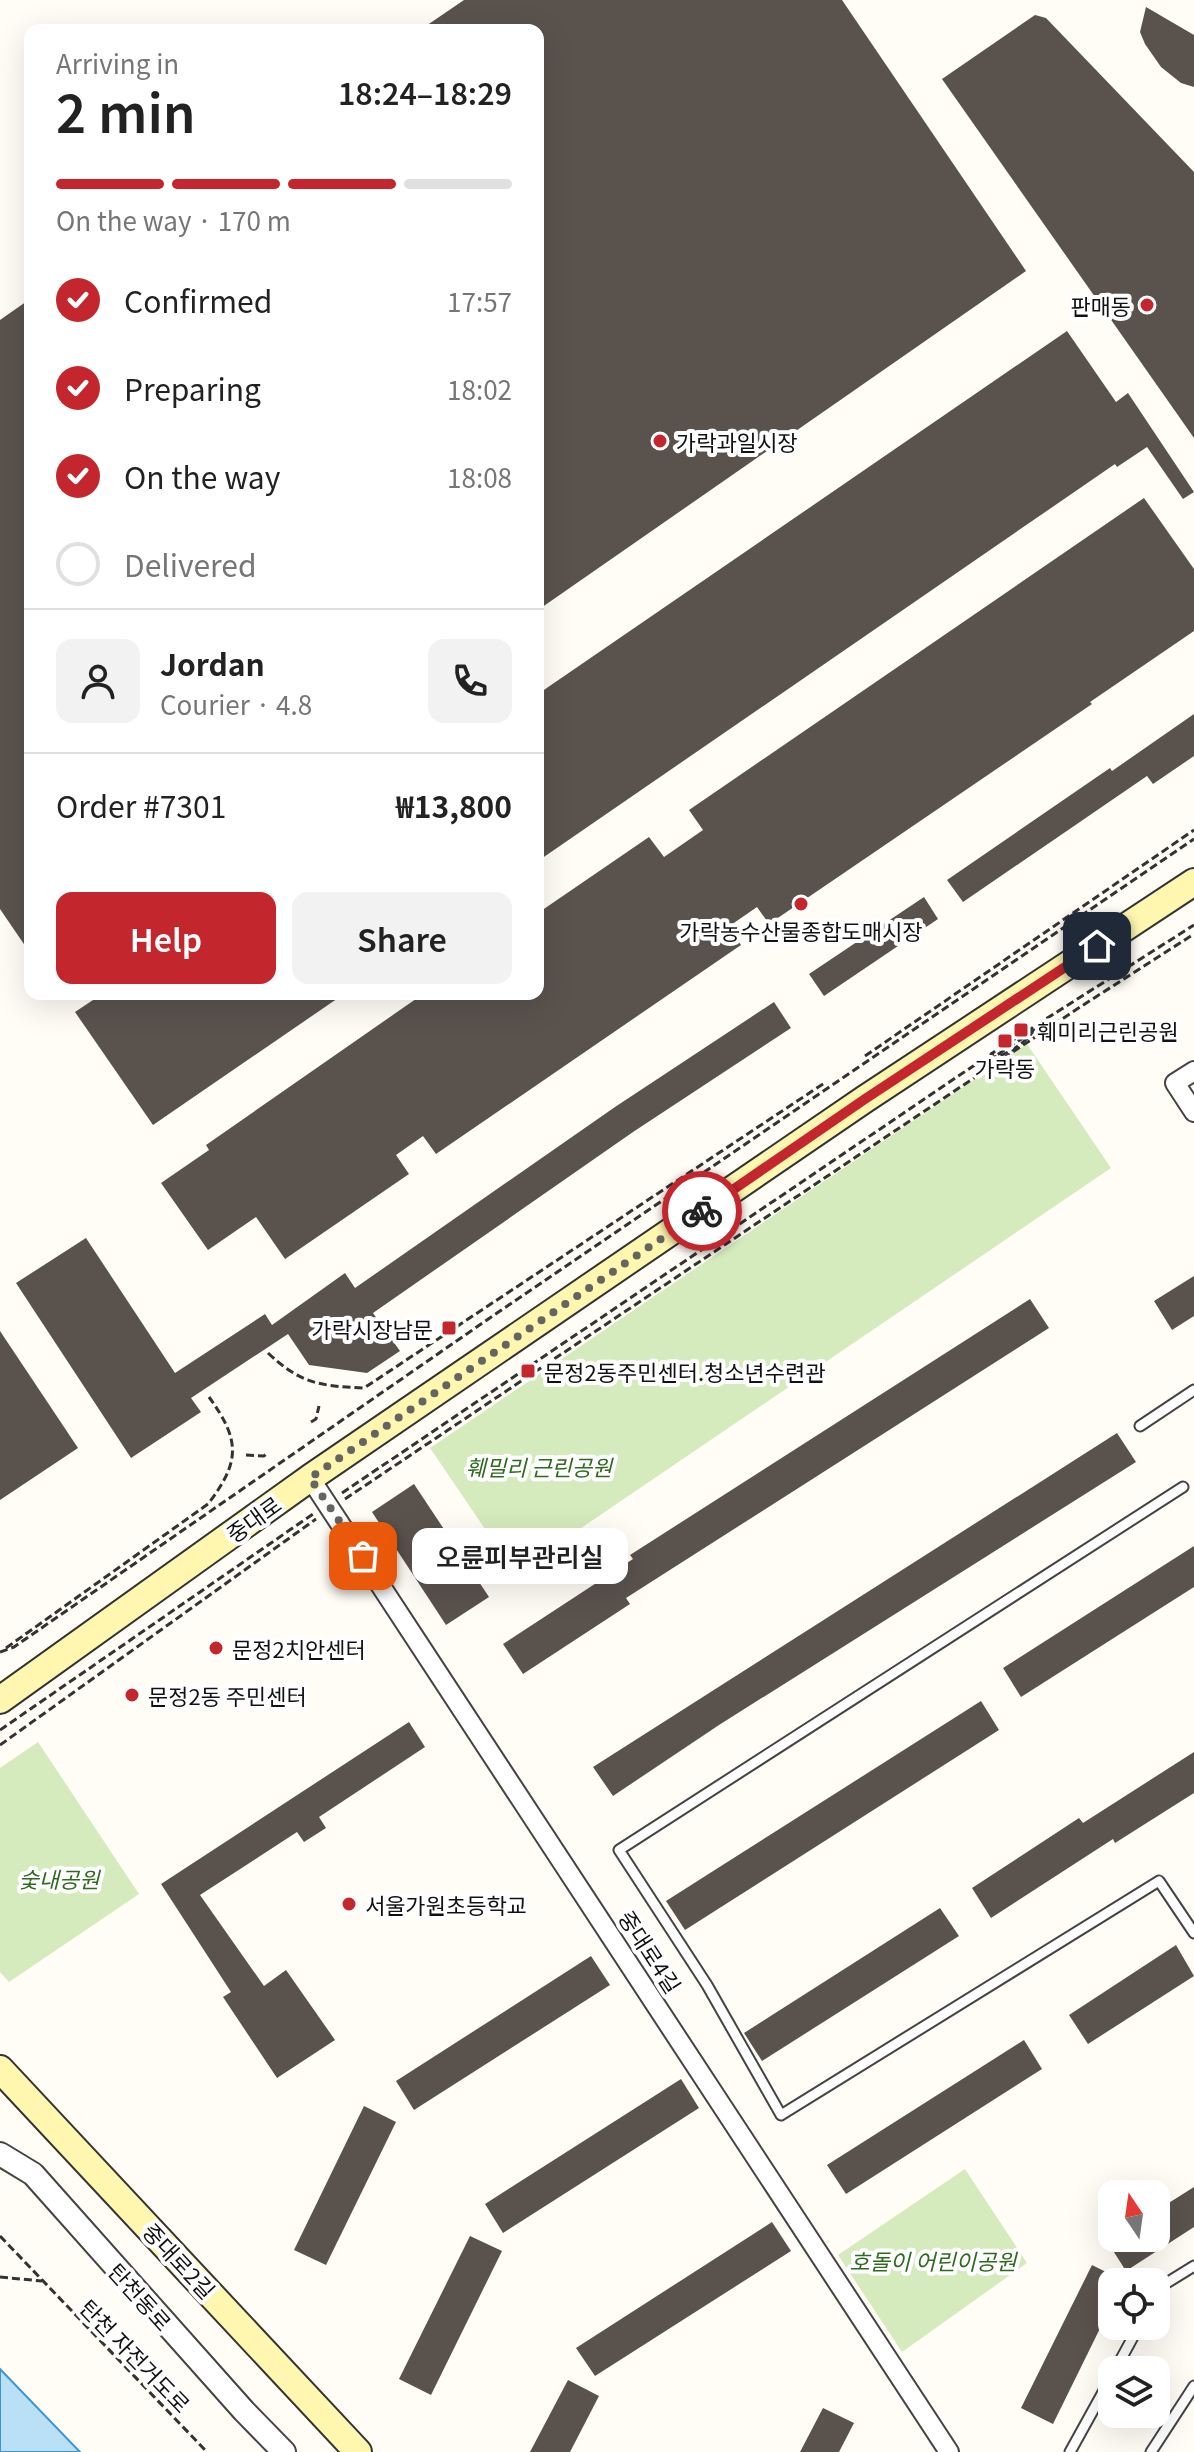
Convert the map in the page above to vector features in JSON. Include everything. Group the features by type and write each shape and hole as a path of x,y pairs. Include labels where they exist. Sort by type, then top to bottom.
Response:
{"main road":[{"name":"중대로","path":"0,1700 310,1478 865,1099 1192,889"},
{"name":"중대로2길","path":"0,2069 358,2452"}],"street":[{"path":"1194,1071 1175,1083 1194,1112"},
{"name":"중대로4길","path":"310,1478 949,2452"},
{"name":"탄천동로","path":"0,2139 284,2452"},
{"path":"0,2154 33,2174"}],"lane":[{"path":"1140,1426 1194,1390"},
{"path":"1183,1487 619,1850 707,1985 781,2115 1159,1881 1194,1933"},
{"path":"1170,2281 1194,2266"},
{"path":"1151,2452 1194,2386"},
{"path":"1070,2452 1098,2401"}],"path":[{"path":"865,1056 1194,830"},
{"path":"2,1651 14,1647 497,1313 1194,839"},
{"path":"0,1730 985,1058 998,1058 1032,1035 1038,1024 1194,925"},
{"path":"0,1745 329,1506 1194,934"},
{"path":"1015,1041 997,1055 991,1054 1015,1041"},
{"path":"268,1353 288,1372 306,1380 326,1387 364,1388 826,1082"},
{"path":"2,1651 208,1504 227,1480 232,1452 223,1417 209,1397"},
{"path":"311,1422 316,1419 319,1406"},
{"path":"246,1455 264,1456 268,1452"},
{"name":"탄천 자전거도로","path":"0,2236 207,2452"},
{"path":"0,2277 42,2281"}],"green space":[{"name":"훼밀리 근린공원","path":"1027,1044 1111,1168 515,1573 430,1448"},
{"name":"숯내공원","path":"38,1742 139,1894 9,1982 0,1972 0,1768"},
{"name":"호돌이 어린이공원","path":"965,2169 1027,2263 902,2352 838,2255"}],"water":[{"path":"0,2369 80,2452 0,2452"}],"building":[{"name":"가락과일시장","path":"464,0 842,0 1026,271 544,606 544,24 429,24"},
{"path":"1146,7 1194,35 1194,87 1181,83 1161,67 1145,44 1140,32"},
{"name":"판매동","path":"1035,15 1046,18 1194,172 1194,438 942,79"},
{"path":"24,303 24,944 0,909 0,320"},
{"path":"1067,331 1116,402 1128,393 1194,492 1183,499 1147,447 1117,467 1115,464 544,857 544,690"},
{"path":"1144,498 1194,569 1194,631 1090,702 1092,704 769,924 757,907 728,927 741,945 436,1154 423,1136 396,1155 409,1174 285,1259 256,1217 208,1250 161,1183 209,1150 206,1145 414,1000 544,1000 544,909 649,837 664,857 703,830 689,810"},
{"path":"1194,714 1194,756 1153,784 1147,776 963,902 947,880"},
{"path":"924,897 938,919 824,996 809,974"},
{"path":"93,1000 335,1000 153,1125 75,1012"},
{"path":"774,1002 791,1028 633,1132 373,1313 400,1351 367,1373 309,1365 288,1334 191,1398 201,1412 131,1458 16,1283 86,1238 175,1373 265,1314 272,1325 345,1273 355,1288 615,1107"},
{"path":"1194,1276 1194,1316 1172,1330 1154,1301"},
{"path":"1030,1299 1049,1328 626,1598 630,1604 523,1674 503,1644 633,1559 630,1555"},
{"path":"0,1331 78,1448 0,1500"},
{"path":"1117,1433 1136,1462 719,1725 613,1796 593,1767"},
{"path":"414,1484 489,1597 446,1625 372,1512"},
{"path":"1194,1546 1194,1587 1021,1697 1003,1668"},
{"path":"981,1701 999,1730 685,1930 666,1901"},
{"path":"409,1722 425,1747 319,1817 326,1828 304,1842 297,1832 200,1895 264,1986 286,1970 335,2040 277,2078 223,1997 231,1992 161,1884"},
{"path":"1194,1752 1194,1793 1115,1843 1113,1839 991,1918 972,1888 1079,1818 1083,1823"},
{"path":"940,1908 959,1936 762,2061 744,2033"},
{"path":"1176,1945 1194,1976 1088,2044 1069,2015"},
{"path":"591,1956 610,1985 414,2110 396,2081"},
{"path":"1024,2040 1042,2069 846,2194 827,2165"},
{"path":"681,2079 699,2108 503,2233 485,2204"},
{"path":"364,2106 396,2122 326,2265 294,2250"},
{"path":"1194,2187 1194,2227 1170,2243 1170,2202"},
{"path":"772,2222 791,2251 595,2376 576,2348"},
{"path":"470,2236 502,2251 431,2395 399,2379"},
{"path":"1114,2252 1155,2252 1131,2268 1124,2268"},
{"path":"1092,2265 1098,2268 1098,2332 1053,2424 1021,2408"},
{"path":"568,2380 599,2396 570,2452 530,2452"},
{"path":"823,2408 854,2423 839,2452 800,2452"}],"way so far":[{"path":"363,1556 310,1478 702,1211"}],"place":[{"name":"판매동","path":"1147,305"},
{"name":"가락과일시장","path":"660,441"},
{"name":"가락농수산물종합도매시장","path":"801,904"},
{"name":"훼미리근린공원","path":"1021,1030"},
{"name":"가락동","path":"1005,1041"},
{"name":"가락시장남문","path":"449,1328"},
{"name":"문정2동주민센터.청소년수련관","path":"528,1371"},
{"name":"오륜피부관리실","path":"363,1556"},
{"name":"문정2치안센터","path":"216,1648"},
{"name":"문정2동 주민센터","path":"132,1695"},
{"name":"서울가원초등학교","path":"349,1904"}],"route":[{"path":"702,1211 1097,946"}]}
